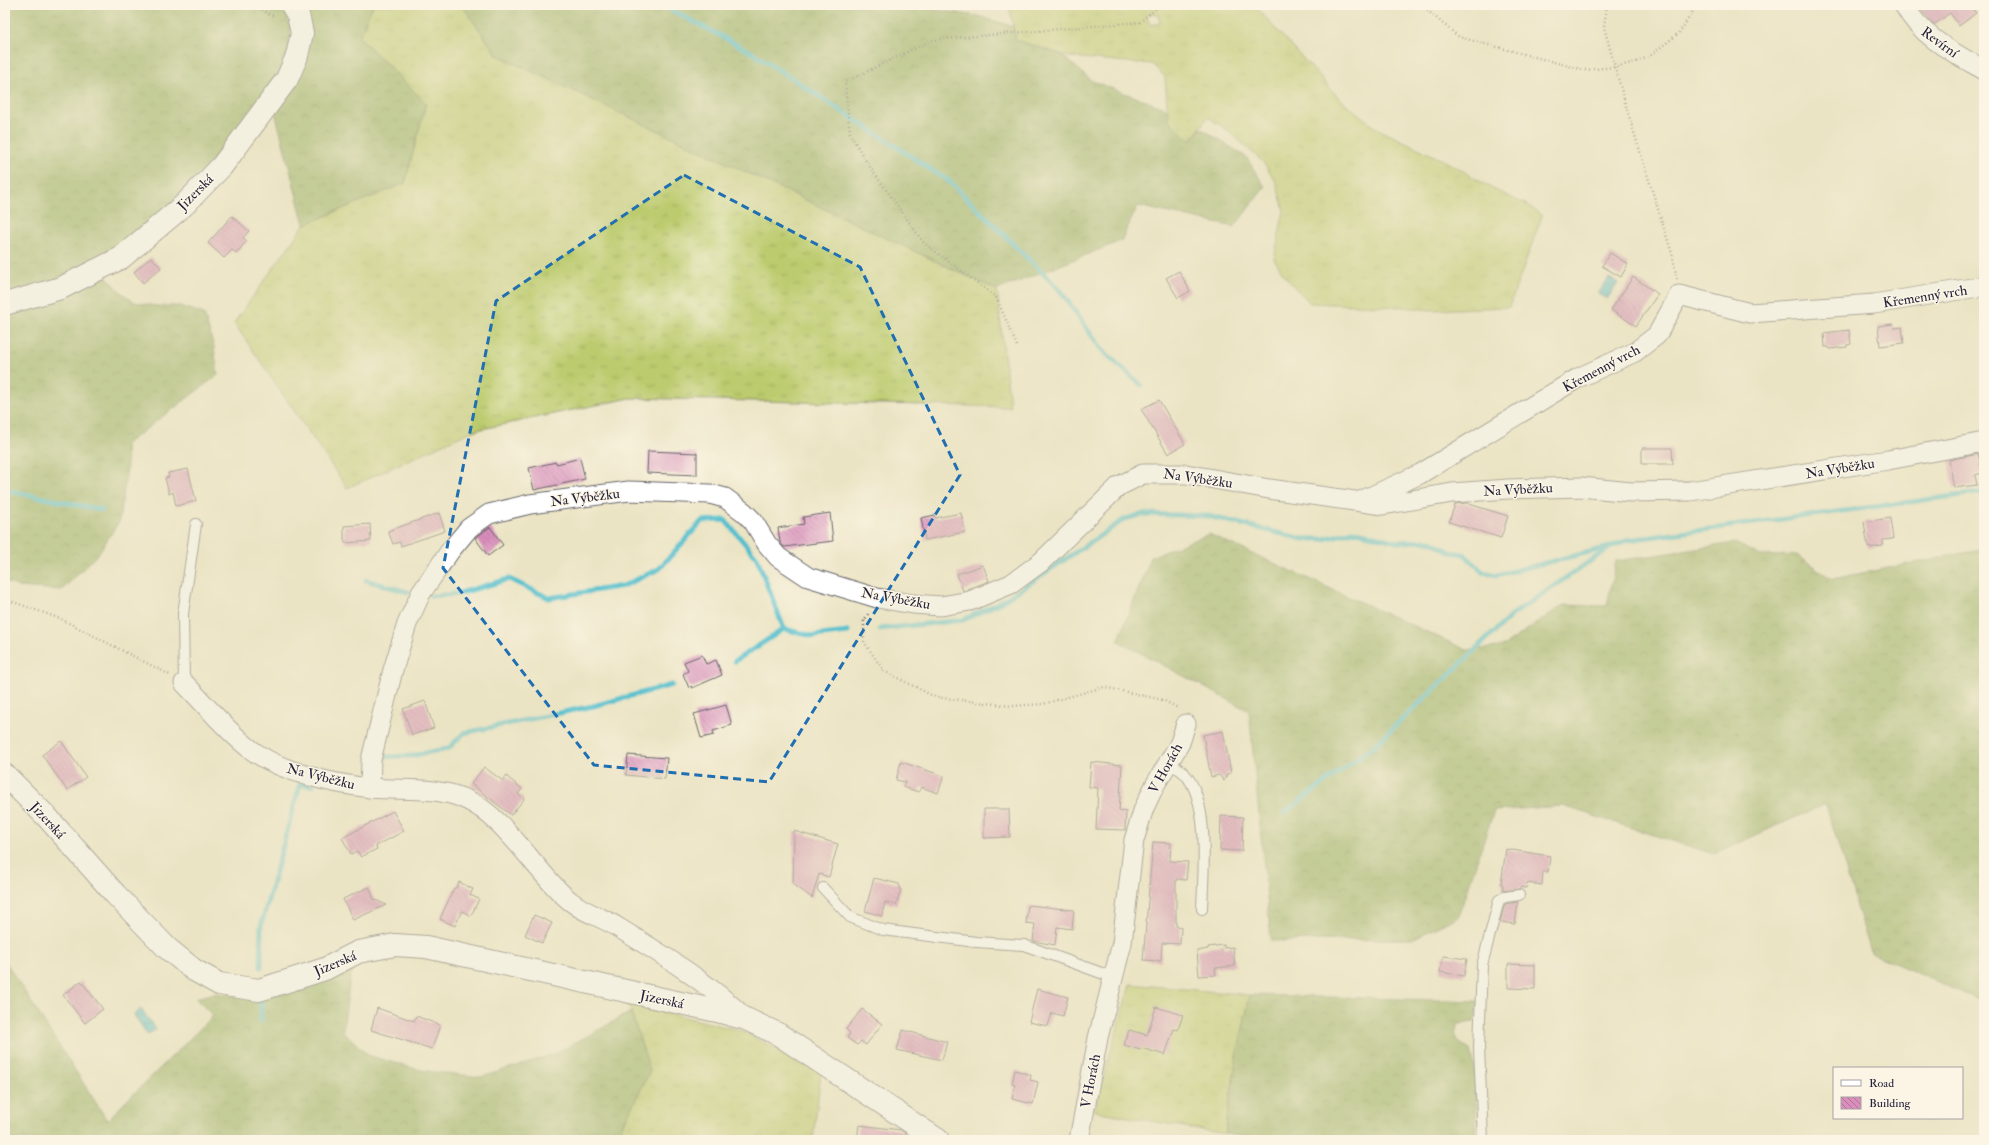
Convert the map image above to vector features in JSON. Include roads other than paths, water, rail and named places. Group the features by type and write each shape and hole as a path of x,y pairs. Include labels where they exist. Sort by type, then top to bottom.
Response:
{"street":[{"name":"Jizerská","path":"5,304 61,288 120,258 184,205 222,166 286,79 297,56 302,33 298,15 292,5"},
{"name":"Revírní","path":"1904,5 1918,27 1948,50 1984,70"},
{"name":"Křemenný vrch","path":"1360,502 1387,491 1420,474 1578,378 1634,352 1657,335 1679,295 1750,313 1874,304 1984,286"},
{"name":"Na Výběžku","path":"184,683 249,748 275,764 324,780 370,788 371,760 393,670 413,609 421,593 450,551 469,528 489,514 530,504 629,491 710,494 725,498 744,512 753,521 770,548 794,568 808,577 877,598 913,604 941,606 958,604 991,593 1011,584 1041,562 1119,486 1143,474 1186,474 1269,489 1383,505 1452,493 1508,489 1581,487 1632,492 1690,491 1888,460 1984,442"},
{"name":"V Horách","path":"1079,1140 1098,1038 1115,978 1122,944 1134,840 1144,808 1180,744 1186,724"},
{"name":"Jizerská","path":"5,775 47,817 116,895 167,948 194,970 219,984 259,990 325,969 358,952 395,945 426,947 746,1018 778,1034 938,1140"},
{"name":"Jizerská","path":"370,788 449,793 479,806 503,829 560,893 577,908 617,927 722,996 746,1018"}],"lane":[{"path":"184,683 183,614 196,524"},
{"path":"1168,765 1179,770 1188,778 1198,797 1204,843 1202,909"},
{"path":"823,888 850,917 883,930 962,941 1024,944 1115,978"},
{"path":"1482,1140 1478,1047 1482,965 1499,900 1506,897 1519,895"}],"water":[{"path":"1609,278 1618,283 1607,299 1598,294"},
{"path":"141,1009 156,1029 148,1035 134,1015"}],"waterway":[{"path":"662,5 753,53 950,182 1060,290 1102,350 1141,385"},
{"path":"5,490 102,510"},
{"path":"880,629 963,620 1003,601 1125,519 1144,514 1208,516 1303,539 1324,539 1353,531 1398,542 1431,541 1450,552 1464,554 1483,572 1497,575 1610,547 1628,540 1984,492"},
{"path":"431,596 457,594 509,579 549,598 623,586 659,569 702,521 725,520 757,558 784,629 813,636 848,632"},
{"path":"1284,813 1373,747 1512,615 1608,549"},
{"path":"366,580 408,592"},
{"path":"735,661 784,629"},
{"path":"379,757 411,756 449,748 464,733 593,706 672,685"},
{"path":"261,967 261,926 300,784 313,786"},
{"path":"261,1001 261,1021"}]}
